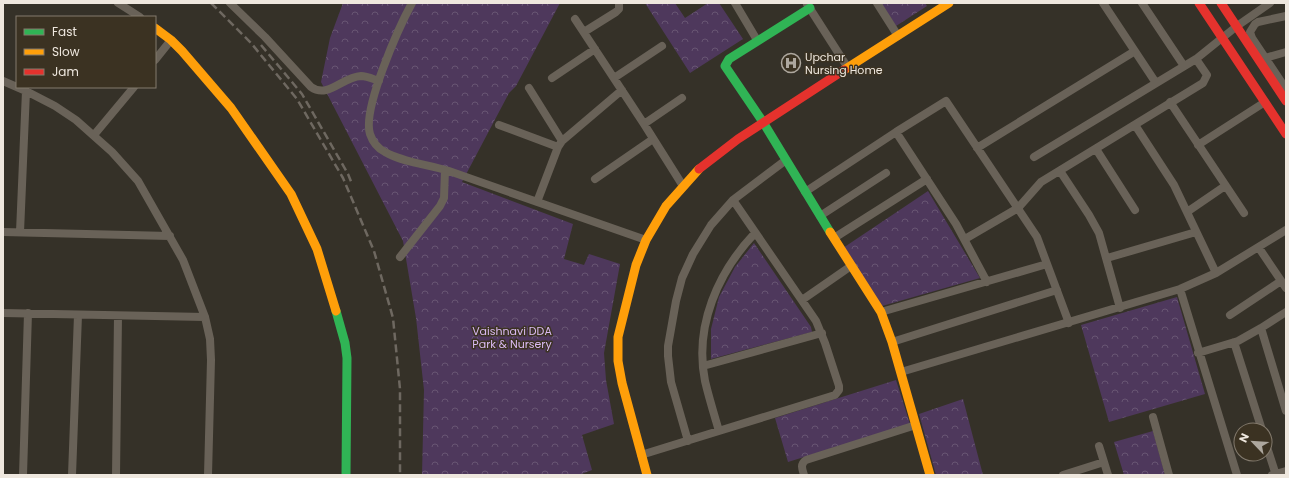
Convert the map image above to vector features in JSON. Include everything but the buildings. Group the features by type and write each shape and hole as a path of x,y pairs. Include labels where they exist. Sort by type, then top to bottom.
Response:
{"street":[{"path":"118,3 138,16"},
{"path":"230,3 265,37 315,90 326,91 346,80 359,76 379,81"},
{"path":"412,3 390,51 379,81 372,108 369,128 373,142 377,148 394,156 445,170 646,240"},
{"path":"584,32 616,12 619,3"},
{"path":"735,3 757,40"},
{"path":"877,3 898,36"},
{"path":"647,475 622,384 618,337 636,266 646,240 666,206 703,165 763,122 949,3"},
{"path":"1103,3 1156,82"},
{"path":"1142,3 1184,66"},
{"path":"1199,3 1286,134"},
{"path":"1221,3 1286,101"},
{"path":"1034,157 1196,59 1222,37 1270,3"},
{"path":"848,68 808,5 729,59 725,66 763,122 805,192 881,312 892,342 930,475"},
{"path":"1285,86 1250,34 1251,29 1258,22 1286,16"},
{"path":"575,19 683,186"},
{"path":"156,29 171,40 231,108 291,194 317,249 345,343 347,358 346,475"},
{"path":"156,59 171,40"},
{"path":"614,78 662,46"},
{"path":"552,78 595,49"},
{"path":"977,148 1135,51"},
{"path":"1265,58 1286,52"},
{"path":"965,239 1018,208 1041,182 1202,83 1207,75 1196,59"},
{"path":"3,81 16,87"},
{"path":"19,88 55,106 76,120 112,152 138,181 170,236 190,276 205,317 210,339 211,360 208,475"},
{"path":"94,135 133,88"},
{"path":"529,88 560,144"},
{"path":"537,202 560,144 622,90"},
{"path":"20,232 26,91"},
{"path":"644,124 682,98"},
{"path":"805,192 946,101 1038,237 1069,323"},
{"path":"1170,102 1244,213"},
{"path":"1198,145 1265,102"},
{"path":"499,125 560,144"},
{"path":"1135,125 1174,185 1216,273"},
{"path":"896,132 965,239 987,282"},
{"path":"595,179 654,139"},
{"path":"1096,149 1135,210"},
{"path":"688,441 672,382 668,356 668,346 676,301 682,278 693,254 711,226 733,200 786,160"},
{"path":"400,257 440,206 444,198 445,170"},
{"path":"1060,171 1100,233 1120,308"},
{"path":"820,216 886,173"},
{"path":"834,238 927,178"},
{"path":"1187,212 1225,186"},
{"path":"641,455 838,393 839,386 822,333 816,321 733,200"},
{"path":"901,372 1180,290 1216,273 1259,248 1286,230"},
{"path":"3,232 170,236"},
{"path":"1107,258 1196,232"},
{"path":"719,431 708,392 703,366 703,341 706,320 712,298 724,274 742,247 755,233"},
{"path":"1230,315 1284,284 1259,248"},
{"path":"881,312 1047,264"},
{"path":"802,300 851,266"},
{"path":"892,342 1057,290"},
{"path":"1180,290 1198,353 1237,475"},
{"path":"1198,353 1234,342 1261,328 1286,312"},
{"path":"3,313 205,317"},
{"path":"23,475 28,314"},
{"path":"72,475 78,315"},
{"path":"116,475 118,316"},
{"path":"1261,328 1286,411"},
{"path":"703,366 822,333"},
{"path":"1234,342 1259,422"},
{"path":"1153,417 1169,475"},
{"path":"804,475 802,466 803,462 806,460 916,425"},
{"path":"1099,446 1108,475"},
{"path":"1063,475 1076,473 1104,462"},
{"path":"1271,462 1274,475 1286,471"}],"green space":[{"name":"Vaishnavi DDA Park & Nursery","path":"343,3 560,3 516,86 509,93 462,182 573,224 564,259 584,265 589,254 620,264 604,353 606,380 614,424 582,435 592,470 579,475 422,475 424,390 416,318 403,241 321,82 330,38"},
{"path":"645,3 675,3 685,18 708,3 719,3 743,39 690,73"},
{"path":"881,3 925,3 927,6 896,26"},
{"path":"928,191 980,278 882,306 843,248"},
{"path":"754,243 811,327 812,332 711,359 711,329 719,297 735,267"},
{"path":"1177,297 1205,394 1109,422 1081,325"},
{"path":"896,380 910,424 788,462 775,418"},
{"path":"963,399 983,475 936,475 919,414"},
{"path":"1153,431 1165,475 1124,475 1114,442"}],"railway":[{"path":"211,3 251,43 297,99 343,178 374,251 393,318 400,389 400,475"},
{"path":"261,45 302,94 348,174 352,184"}],"traffic: fast":[{"path":"810,8 729,59 725,66 763,122 830,232"},
{"path":"336,311 345,343 347,358 346,475"}],"traffic: slow":[{"path":"844,70 949,3"},
{"path":"156,29 171,40 182,51 231,108 291,194 317,249 336,311"},
{"path":"647,475 622,383 618,361 618,337 636,265 646,240 666,206 699,169"},
{"path":"830,232 881,312 892,342 930,475"}],"traffic: jam":[{"path":"1199,3 1286,134"},
{"path":"1221,3 1286,101"},
{"path":"699,169 738,139 844,70"}],"place":[{"name":"Upchar Nursing Home","path":"791,63"}]}
